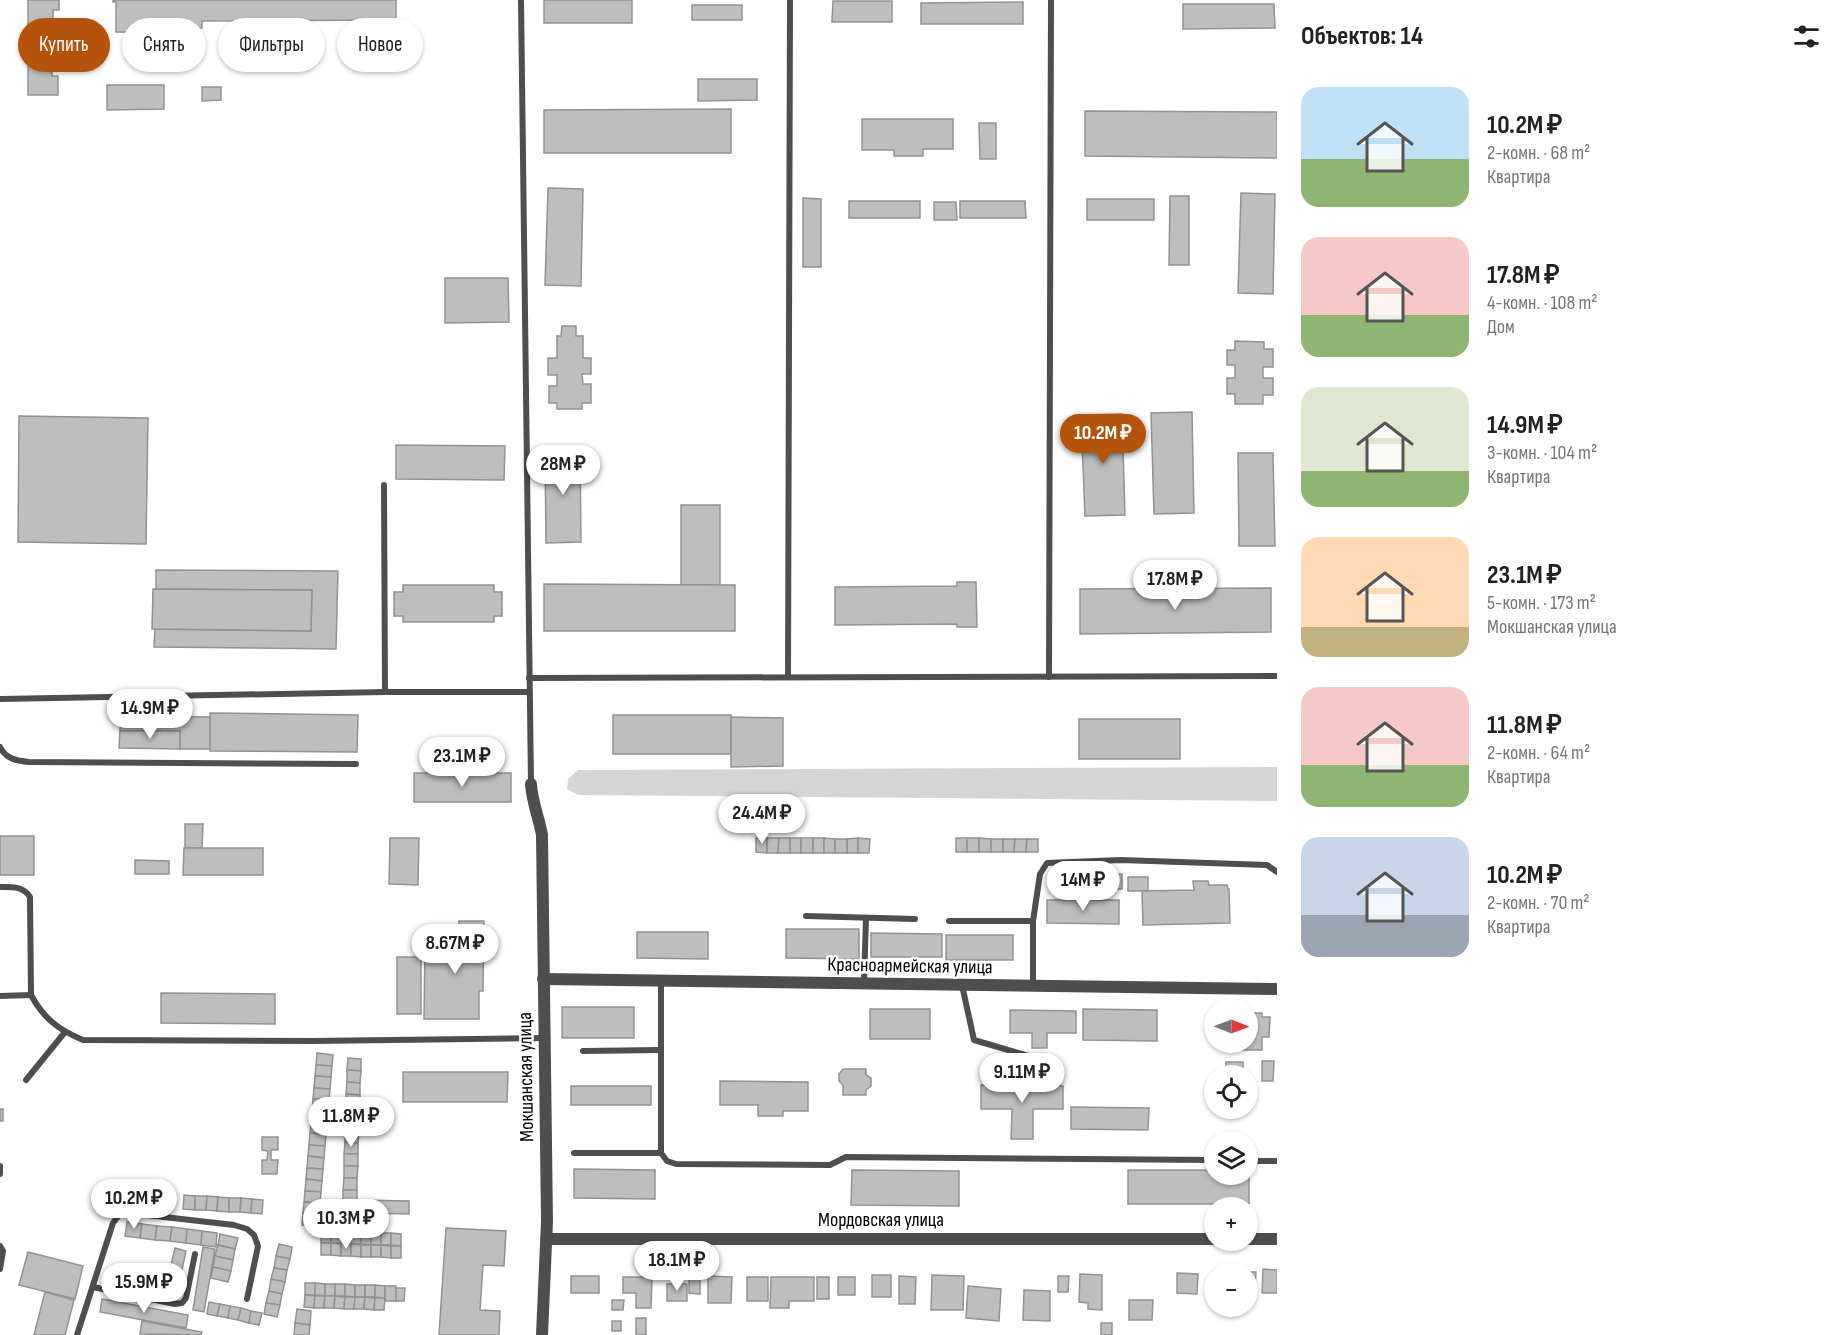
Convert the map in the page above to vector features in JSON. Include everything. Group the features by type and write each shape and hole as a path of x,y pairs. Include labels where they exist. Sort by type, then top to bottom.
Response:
{"street":[{"name":"Мокшанская улица","path":"531,784 532,799 542,835 547,1239 542,1335"},
{"name":"Красноармейская улица","path":"543,979 1277,989"},
{"name":"Мордовская улица","path":"547,1239 1204,1239"},
{"path":"1258,1239 1277,1239"}],"lane":[{"path":"521,0 531,784"},
{"path":"788,677 790,0"},
{"path":"1049,677 1051,0"},
{"path":"384,485 385,692"},
{"path":"529,678 1277,676"},
{"path":"0,699 385,692 529,692"},
{"path":"0,747 14,760 29,762 356,764"},
{"path":"1033,986 1033,921 1040,874 1047,863 1121,860 1266,865 1277,873"},
{"path":"0,887 16,887 26,891 30,897 31,995 38,1008 49,1021 83,1040 313,1041 544,1038"},
{"path":"806,916 915,919"},
{"path":"864,984 866,918"},
{"path":"949,921 1033,921"},
{"path":"661,981 661,1153 667,1161 676,1164 830,1165 846,1157 1204,1160"},
{"path":"962,985 974,1040 1032,1057 1044,1058"},
{"path":"0,996 31,995"},
{"path":"26,1080 65,1032"},
{"path":"583,1051 661,1050"},
{"path":"574,1153 661,1153"},
{"path":"1258,1161 1277,1161"},
{"path":"0,1166 0,1174"},
{"path":"77,1335 113,1223 119,1215 129,1213 234,1225 247,1229 254,1235 258,1246 247,1299"},
{"path":"0,1246 3,1251 0,1269"},
{"path":"93,1287 176,1304 182,1303 186,1298 195,1254"}],"shaded area":[{"path":"1277,767 1277,801 578,795 567,789 568,779 578,770"}],"building":[{"path":"28,0 59,0 59,10 53,10 53,18 28,18"},
{"path":"113,0 396,0 396,18 337,18 337,20 325,20 325,18 218,18 218,21 206,21 206,18 122,18 122,32 116,32 116,2"},
{"path":"544,0 632,0 632,23 544,23"},
{"path":"833,1 892,1 892,22 832,22"},
{"path":"1023,2 1023,24 921,24 921,3"},
{"path":"1183,4 1274,4 1275,28 1183,29"},
{"path":"692,5 742,5 742,20 692,20"},
{"path":"28,72 52,72 52,76 58,76 58,95 28,95"},
{"path":"698,79 757,79 757,100 698,101"},
{"path":"107,85 164,85 164,109 107,110"},
{"path":"202,87 221,87 221,100 202,101"},
{"path":"731,109 731,153 544,153 544,110"},
{"path":"1085,111 1277,112 1277,158 1085,156"},
{"path":"862,119 953,119 953,149 923,149 923,156 894,156 894,150 862,150"},
{"path":"979,123 996,123 996,159 980,159"},
{"path":"548,188 583,189 581,286 545,285"},
{"path":"1241,193 1275,194 1273,294 1238,293"},
{"path":"1170,196 1189,196 1189,265 1169,265"},
{"path":"803,198 821,199 821,267 803,267"},
{"path":"1087,199 1154,199 1154,220 1087,220"},
{"path":"849,201 920,201 920,218 849,218"},
{"path":"960,201 1025,201 1026,218 960,218"},
{"path":"934,202 956,202 957,220 934,220"},
{"path":"445,278 508,278 509,322 445,323"},
{"path":"562,326 576,326 576,336 583,336 583,358 591,358 591,374 582,374 583,384 591,384 591,403 582,403 582,409 557,409 557,403 549,403 549,386 557,386 557,375 548,375 548,358 557,358 557,336 561,336"},
{"path":"1235,341 1264,342 1264,349 1273,349 1273,367 1263,367 1263,378 1273,378 1273,395 1263,395 1263,404 1235,404 1235,394 1227,394 1227,378 1235,378 1235,365 1227,365 1227,350 1235,350"},
{"path":"1192,412 1194,513 1154,514 1151,413"},
{"path":"1122,414 1125,515 1085,516 1081,415"},
{"path":"19,416 148,418 146,544 18,542"},
{"path":"396,445 505,446 504,480 396,479"},
{"path":"580,448 581,542 546,543 545,449"},
{"path":"1238,453 1273,453 1275,546 1239,546"},
{"path":"681,505 720,505 720,585 681,585"},
{"path":"156,570 338,571 336,649 154,647 155,629 311,631 312,590 156,589"},
{"path":"957,582 976,582 977,627 957,627 957,624 835,625 835,587 957,586"},
{"path":"544,584 735,585 735,631 544,631"},
{"path":"403,585 494,585 494,592 502,592 502,616 494,616 494,622 403,622 403,616 394,616 394,592 403,592"},
{"path":"1271,588 1271,632 1080,634 1080,589"},
{"path":"153,589 312,590 311,631 152,629"},
{"path":"210,713 358,715 357,752 210,751"},
{"path":"613,715 731,715 731,754 613,754"},
{"path":"120,716 210,717 210,749 180,749 180,731 120,731"},
{"path":"731,717 783,718 783,766 731,767"},
{"path":"1079,719 1180,719 1180,759 1079,759"},
{"path":"120,731 180,731 180,749 119,748"},
{"path":"414,773 511,773 511,802 414,802"},
{"path":"185,824 203,824 202,848 185,848"},
{"path":"0,836 34,836 34,875 0,875"},
{"path":"390,838 419,838 418,885 389,884"},
{"path":"756,838 767,838 767,853 756,852"},
{"path":"767,838 779,838 778,853 767,853"},
{"path":"779,838 790,838 790,853 778,853"},
{"path":"790,838 801,838 801,853 790,853"},
{"path":"801,838 813,838 813,853 801,853"},
{"path":"813,838 824,838 824,853 813,853"},
{"path":"824,838 835,839 835,853 824,853"},
{"path":"858,838 858,853 847,853 847,839"},
{"path":"858,838 870,839 869,853 858,853"},
{"path":"956,838 967,838 967,852 956,852"},
{"path":"967,838 979,838 979,852 967,852"},
{"path":"979,838 991,839 991,852 979,852"},
{"path":"835,839 847,839 847,853 835,853"},
{"path":"991,839 1003,839 1003,852 991,852"},
{"path":"1003,839 1015,839 1014,852 1003,852"},
{"path":"1015,839 1027,839 1026,852 1014,852"},
{"path":"1027,839 1038,839 1038,852 1026,852"},
{"path":"184,848 263,848 263,875 183,875"},
{"path":"135,860 169,861 169,874 135,874"},
{"path":"1099,874 1122,874 1122,889 1099,889"},
{"path":"1128,877 1148,877 1148,891 1128,891"},
{"path":"1193,881 1208,881 1209,885 1227,885 1230,923 1143,925 1142,891 1194,890"},
{"path":"1047,900 1119,900 1119,924 1047,923"},
{"path":"459,921 484,921 483,991 479,991 479,1019 424,1019 425,941 459,942"},
{"path":"786,929 859,929 859,959 786,958"},
{"path":"637,932 708,932 708,959 637,958"},
{"path":"871,933 942,934 942,957 871,957"},
{"path":"946,935 1013,935 1013,960 946,960"},
{"path":"397,957 421,957 421,1014 397,1014"},
{"path":"161,993 275,994 275,1024 161,1023"},
{"path":"562,1007 634,1007 634,1038 562,1038"},
{"path":"870,1009 930,1009 930,1039 870,1039"},
{"path":"1083,1009 1157,1010 1157,1041 1083,1040"},
{"path":"1010,1010 1076,1011 1076,1033 1047,1033 1047,1048 1032,1048 1032,1033 1010,1033"},
{"path":"1258,1013 1262,1013 1262,1017 1270,1017 1269,1037 1262,1037 1262,1050 1258,1050"},
{"path":"317,1053 333,1055 332,1066 316,1065"},
{"path":"348,1058 361,1059 361,1071 347,1070"},
{"path":"1262,1061 1274,1061 1273,1081 1262,1081"},
{"path":"1226,1062 1243,1062 1243,1065 1226,1065"},
{"path":"316,1065 332,1066 331,1077 315,1076"},
{"path":"843,1069 866,1069 866,1075 871,1078 871,1086 866,1090 866,1095 843,1095 843,1085 839,1081 839,1074"},
{"path":"347,1070 361,1071 360,1083 347,1082"},
{"path":"403,1072 508,1072 507,1102 403,1102"},
{"path":"315,1076 331,1077 330,1089 314,1088"},
{"path":"720,1081 808,1082 808,1111 783,1111 783,1116 758,1116 758,1105 720,1105"},
{"path":"347,1082 360,1083 360,1095 346,1094"},
{"path":"981,1085 1063,1086 1063,1109 1033,1109 1033,1139 1011,1139 1012,1109 981,1109"},
{"path":"571,1086 651,1086 651,1105 571,1105"},
{"path":"314,1088 330,1089 329,1100 313,1099"},
{"path":"346,1094 360,1095 360,1107 346,1106"},
{"path":"313,1099 329,1100 328,1112 312,1110"},
{"path":"346,1106 360,1107 359,1119 346,1118"},
{"path":"1071,1107 1149,1108 1148,1130 1071,1129"},
{"path":"0,1109 3,1109 3,1121 0,1121"},
{"path":"312,1110 328,1112 327,1123 311,1122"},
{"path":"346,1118 359,1119 359,1130 345,1130"},
{"path":"311,1122 327,1123 326,1135 310,1133"},
{"path":"345,1130 359,1130 358,1143 345,1142"},
{"path":"310,1133 326,1135 325,1146 309,1145"},
{"path":"262,1137 278,1137 278,1150 271,1150 271,1160 278,1160 277,1174 262,1174 262,1160 267,1160 268,1151 262,1150"},
{"path":"345,1142 358,1143 358,1154 344,1154"},
{"path":"309,1145 325,1146 324,1158 308,1156"},
{"path":"344,1154 358,1154 358,1166 344,1166"},
{"path":"308,1156 324,1158 323,1169 307,1168"},
{"path":"344,1166 358,1166 357,1178 344,1178"},
{"path":"307,1168 323,1169 322,1181 306,1179"},
{"path":"574,1169 655,1170 655,1199 574,1198"},
{"path":"852,1170 959,1171 959,1206 851,1205"},
{"path":"1128,1170 1204,1170 1204,1185 1249,1185 1249,1197 1204,1197 1204,1204 1128,1204"},
{"path":"344,1178 357,1178 357,1190 343,1190"},
{"path":"306,1179 322,1181 321,1192 305,1191"},
{"path":"343,1190 357,1190 357,1202 343,1202"},
{"path":"305,1191 321,1192 320,1203 304,1202"},
{"path":"184,1195 195,1196 195,1210 183,1209"},
{"path":"195,1196 207,1196 206,1210 195,1210"},
{"path":"207,1196 218,1197 217,1211 206,1210"},
{"path":"218,1197 229,1198 229,1212 217,1211"},
{"path":"229,1198 241,1198 240,1212 229,1212"},
{"path":"241,1198 252,1199 251,1213 240,1212"},
{"path":"252,1199 263,1200 262,1214 251,1213"},
{"path":"358,1200 409,1201 409,1214 358,1213"},
{"path":"304,1202 320,1203 319,1215 303,1213"},
{"path":"343,1202 357,1202 356,1214 342,1214"},
{"path":"303,1213 319,1215 318,1226 302,1225"},
{"path":"127,1222 142,1224 140,1238 125,1236"},
{"path":"142,1224 157,1226 155,1240 140,1238"},
{"path":"157,1226 172,1227 170,1241 155,1240"},
{"path":"172,1227 187,1229 186,1243 170,1241"},
{"path":"446,1228 506,1231 504,1266 483,1265 480,1310 500,1311 499,1335 439,1335"},
{"path":"187,1229 202,1231 201,1245 186,1243"},
{"path":"202,1231 217,1233 216,1247 201,1245"},
{"path":"321,1231 331,1231 331,1243 321,1243"},
{"path":"331,1231 341,1231 341,1243 331,1243"},
{"path":"341,1231 351,1232 351,1244 341,1243"},
{"path":"351,1232 361,1232 361,1244 351,1244"},
{"path":"361,1232 371,1233 371,1245 361,1244"},
{"path":"371,1233 381,1233 381,1245 371,1245"},
{"path":"381,1233 391,1233 391,1245 381,1245"},
{"path":"391,1233 401,1234 401,1246 391,1245"},
{"path":"220,1234 238,1238 235,1249 218,1245"},
{"path":"321,1243 331,1243 331,1255 321,1255"},
{"path":"331,1243 341,1244 341,1256 331,1255"},
{"path":"279,1244 292,1247 290,1259 276,1256"},
{"path":"341,1244 351,1244 351,1256 341,1256"},
{"path":"351,1244 361,1245 361,1257 351,1256"},
{"path":"218,1245 235,1249 233,1260 215,1256"},
{"path":"361,1245 371,1245 371,1257 361,1257"},
{"path":"371,1245 381,1245 381,1257 371,1257"},
{"path":"381,1245 391,1246 391,1258 381,1257"},
{"path":"391,1246 401,1246 401,1258 391,1258"},
{"path":"203,1247 215,1249 204,1312 193,1310"},
{"path":"175,1248 186,1251 176,1297 119,1284 122,1271 167,1281"},
{"path":"28,1252 83,1266 75,1299 19,1285"},
{"path":"215,1256 233,1260 231,1271 213,1267"},
{"path":"276,1256 290,1259 287,1270 274,1268"},
{"path":"213,1267 231,1271 228,1282 211,1278"},
{"path":"274,1268 287,1270 285,1282 271,1279"},
{"path":"1263,1269 1277,1270 1277,1293 1262,1293"},
{"path":"1177,1273 1198,1274 1197,1294 1177,1293"},
{"path":"1080,1274 1102,1275 1102,1310 1088,1309 1088,1303 1079,1302"},
{"path":"872,1275 891,1275 891,1297 872,1297"},
{"path":"932,1275 964,1276 963,1310 931,1310"},
{"path":"571,1276 599,1276 599,1293 571,1293"},
{"path":"708,1276 732,1277 731,1303 708,1303"},
{"path":"899,1276 916,1277 915,1304 899,1304"},
{"path":"1058,1276 1069,1276 1068,1292 1058,1292"},
{"path":"623,1277 652,1277 651,1308 636,1308 636,1293 623,1293"},
{"path":"747,1277 768,1277 768,1301 747,1301"},
{"path":"771,1277 814,1277 814,1301 789,1301 789,1308 770,1308"},
{"path":"817,1277 829,1277 829,1299 817,1299"},
{"path":"838,1277 855,1277 855,1295 838,1295"},
{"path":"271,1279 285,1282 282,1294 269,1291"},
{"path":"689,1279 700,1279 700,1294 689,1293"},
{"path":"305,1283 315,1283 315,1295 305,1295"},
{"path":"315,1283 325,1284 325,1296 315,1295"},
{"path":"325,1284 335,1284 335,1296 325,1296"},
{"path":"335,1284 345,1284 345,1296 335,1296"},
{"path":"345,1284 355,1285 355,1297 345,1296"},
{"path":"667,1284 687,1284 687,1301 667,1301"},
{"path":"355,1285 365,1285 365,1297 355,1297"},
{"path":"365,1285 375,1285 375,1297 365,1297"},
{"path":"375,1285 385,1286 385,1298 375,1297"},
{"path":"385,1286 396,1286 396,1301 385,1301"},
{"path":"968,1286 1001,1289 999,1321 966,1318"},
{"path":"396,1288 405,1288 404,1301 396,1301"},
{"path":"1024,1290 1050,1291 1050,1321 1023,1320"},
{"path":"269,1291 282,1294 280,1305 266,1303"},
{"path":"45,1292 74,1300 65,1335 34,1335"},
{"path":"305,1295 315,1296 314,1308 304,1307"},
{"path":"315,1296 325,1296 324,1308 314,1308"},
{"path":"325,1296 335,1296 334,1308 324,1308"},
{"path":"335,1296 345,1297 344,1309 334,1308"},
{"path":"345,1297 355,1297 354,1309 344,1309"},
{"path":"355,1297 365,1297 364,1309 354,1309"},
{"path":"365,1297 375,1298 374,1310 364,1309"},
{"path":"375,1298 385,1298 384,1310 374,1310"},
{"path":"102,1299 188,1315 186,1328 100,1312"},
{"path":"612,1300 624,1300 623,1310 612,1310"},
{"path":"1129,1300 1153,1300 1152,1320 1129,1320"},
{"path":"209,1302 220,1304 217,1316 207,1314"},
{"path":"266,1303 280,1305 277,1317 264,1314"},
{"path":"220,1304 230,1306 228,1318 217,1316"},
{"path":"230,1306 241,1308 238,1320 228,1318"},
{"path":"241,1308 251,1311 249,1323 238,1320"},
{"path":"297,1309 311,1311 310,1325 295,1323"},
{"path":"251,1311 262,1313 259,1325 249,1323"},
{"path":"636,1318 646,1318 646,1335 636,1335"},
{"path":"142,1321 202,1332 201,1335 140,1334"},
{"path":"612,1321 621,1321 621,1331 612,1331"},
{"path":"295,1323 310,1325 309,1335 294,1335"},
{"path":"1101,1323 1112,1323 1112,1335 1101,1335"}]}
